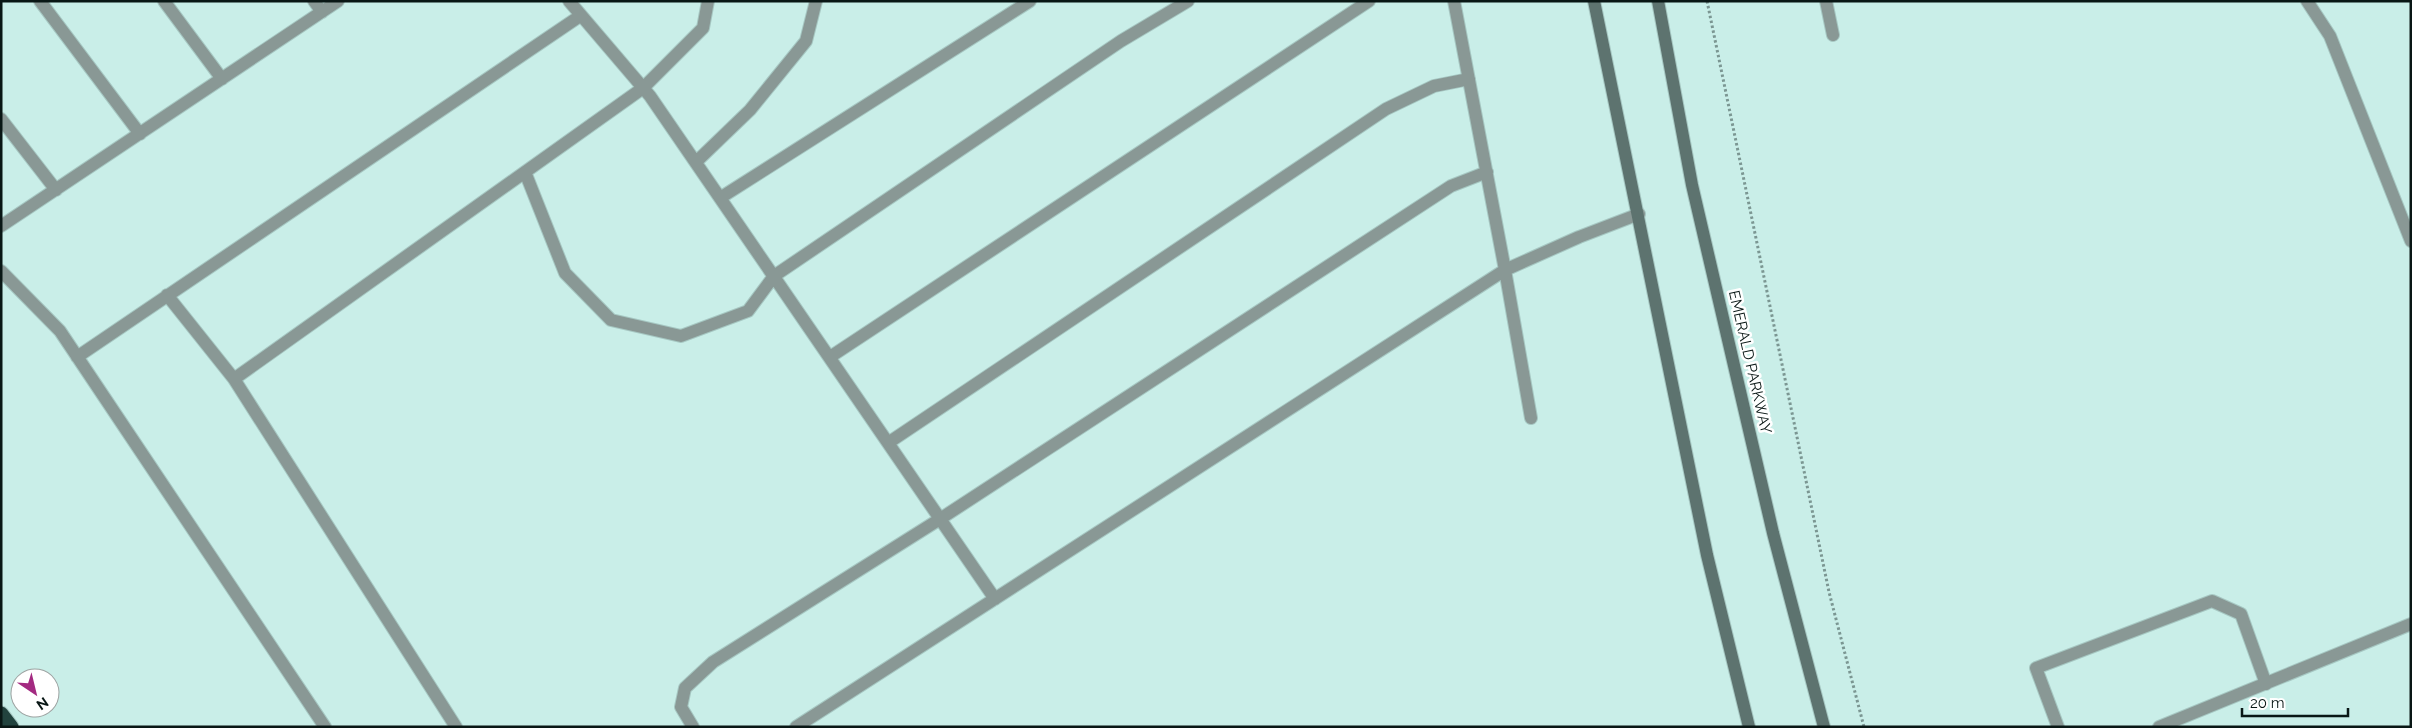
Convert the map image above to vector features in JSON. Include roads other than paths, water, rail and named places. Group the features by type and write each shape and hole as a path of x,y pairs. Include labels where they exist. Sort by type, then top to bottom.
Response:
{"highway":[{"path":"1,714 11,727"}],"main road":[{"path":"1594,1 1639,214 1707,555 1749,727"},
{"name":"EMERALD PARKWAY","path":"1658,1 1692,185 1773,533 1824,727"}],"lane":[{"path":"40,1 140,134"},
{"path":"164,1 222,79"},
{"path":"1,226 222,79 318,7 338,1"},
{"path":"569,1 643,88 696,162 995,599"},
{"path":"234,378 643,88 703,28 708,1"},
{"path":"696,162 750,110 806,41 816,1"},
{"path":"720,198 1030,1"},
{"path":"525,172 565,273 611,320 681,336 748,311 774,276 1121,41 1188,1"},
{"path":"830,357 1369,1"},
{"path":"1454,1 1531,418"},
{"path":"1826,1 1833,35"},
{"path":"2307,1 2330,36 2411,241"},
{"path":"77,357 580,16"},
{"path":"888,443 1386,109 1434,86 1469,79"},
{"path":"1,119 56,190"},
{"path":"693,727 681,707 685,688 713,662 940,519 1451,186 1487,172"},
{"path":"796,727 1505,270 1580,237 1639,214"},
{"path":"1,271 60,332 325,727"},
{"path":"167,295 234,378 456,727"},
{"path":"2058,727 2036,668 2212,601 2241,614 2266,684"},
{"path":"2159,727 2411,624"}]}
